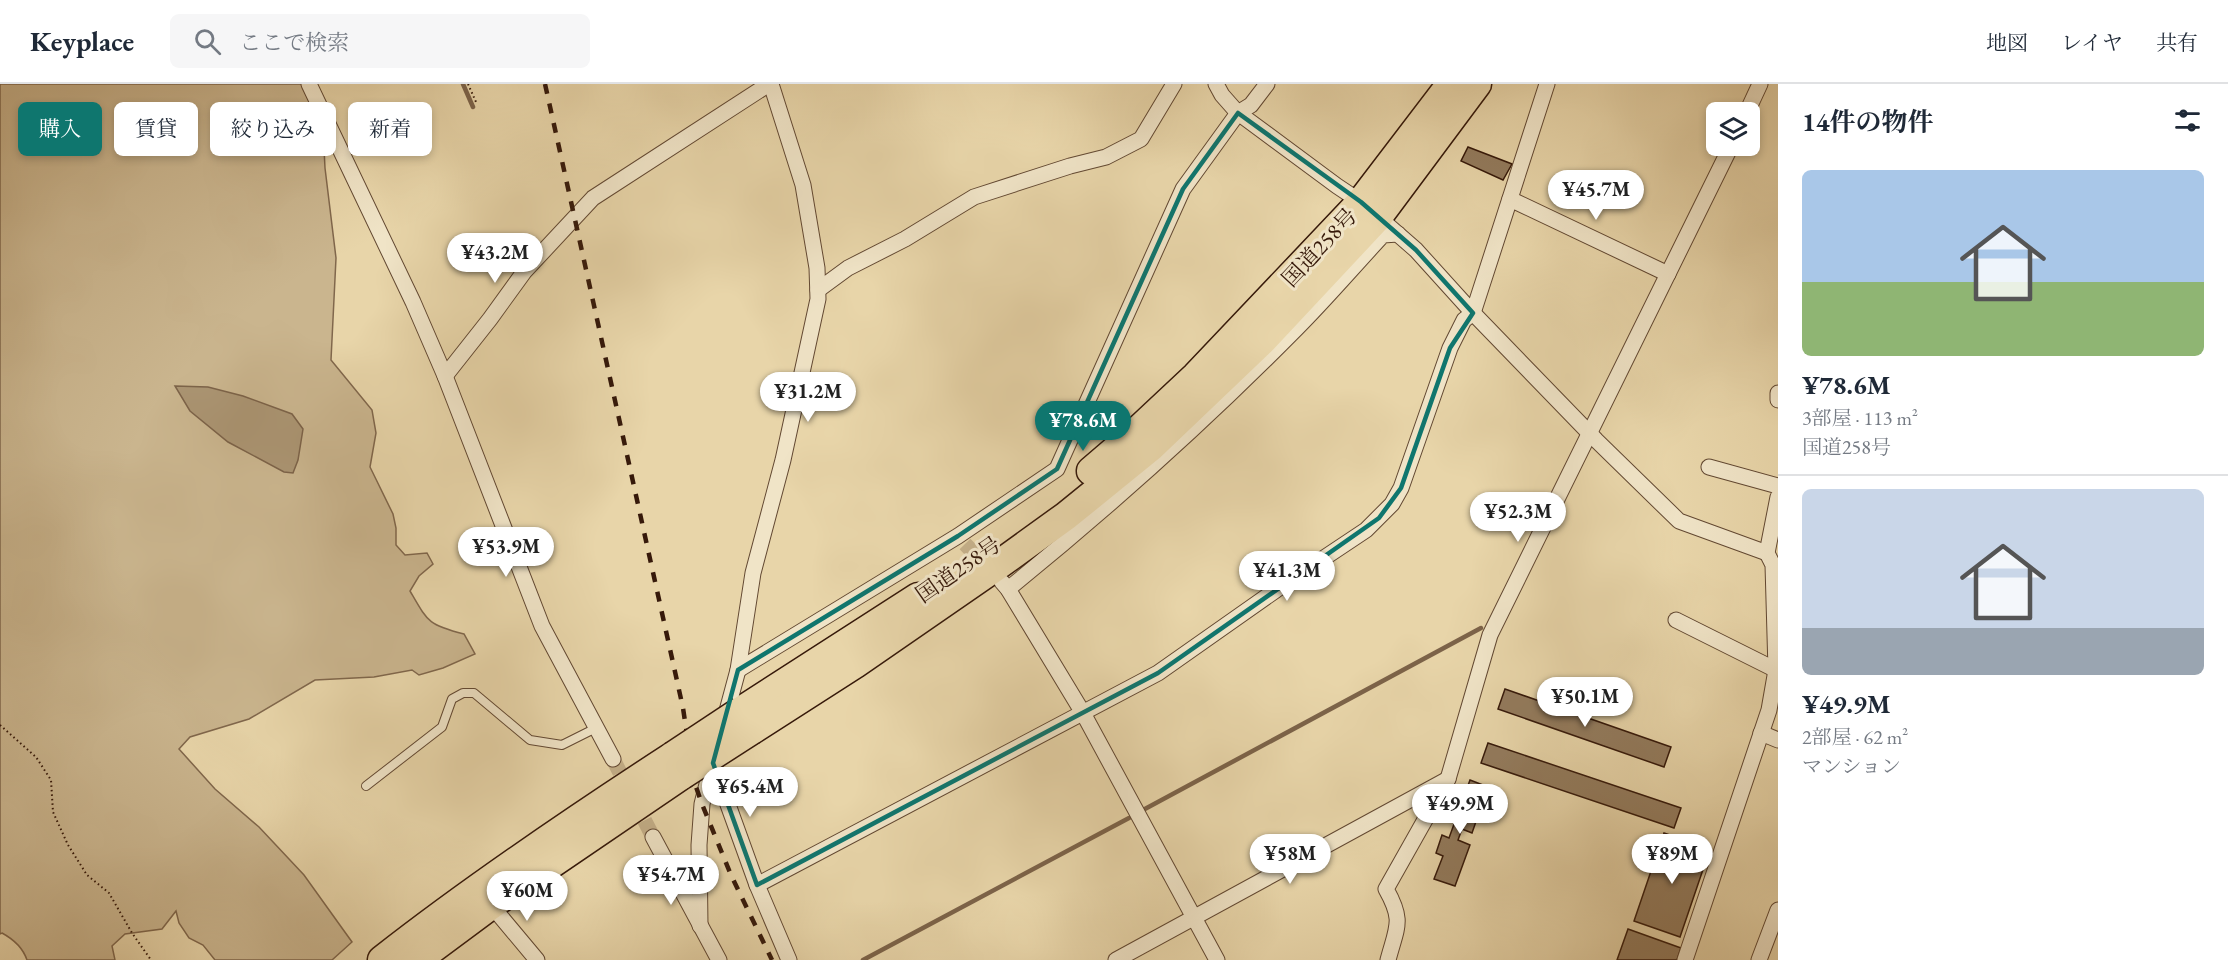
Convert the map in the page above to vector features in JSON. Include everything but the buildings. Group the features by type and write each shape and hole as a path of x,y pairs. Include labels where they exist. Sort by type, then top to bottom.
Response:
{"highway":[{"name":"国道258号","path":"1379,218 1451,84"},
{"name":"国道258号","path":"417,960 677,766 746,721 855,663 1066,516 1151,447 1263,340 1379,218 1477,84"},
{"name":"国道258号","path":"382,960 556,831 677,766"}],"street":[{"path":"309,84 409,292 445,375 542,626 598,727 613,759"},
{"path":"445,375 524,272 593,198 770,84 803,185 817,268 818,299 783,460 753,573 738,670 702,804 699,845 700,926"},
{"path":"818,290 848,268 905,239 974,197 1070,166 1106,157 1141,139 1174,84"},
{"path":"738,670 962,540 1057,469 1183,189 1238,113 1251,105 1267,84"},
{"path":"757,885 1158,673 1366,530 1379,518 1392,504 1401,488 1450,348 1464,320 1473,313 1547,84"},
{"path":"1752,102 1760,84"},
{"path":"1214,85 1238,113 1379,218 1416,250 1473,313 1679,521 1767,553"},
{"path":"1388,960 1399,920 1396,908 1386,889 1448,779 1490,635 1726,156"},
{"path":"1510,199 1668,274"},
{"path":"1217,960 1083,713 1004,585 1084,527 1172,448 1297,328 1383,235 1379,218"},
{"path":"1778,393 1778,400"},
{"path":"1709,467 1778,486"},
{"path":"1685,960 1770,710 1776,670 1773,565 1767,553 1778,497"},
{"path":"1676,620 1776,670"},
{"path":"1761,733 1778,740"},
{"path":"712,763 757,885 789,960"},
{"path":"1116,960 1448,779"},
{"path":"653,837 719,960"},
{"path":"492,905 537,960"},
{"path":"1759,960 1778,910"}],"lane":[{"path":"366,786 442,727 452,699 463,693 474,693 530,740 562,745 598,727"}],"path":[{"path":"468,84 476,102"},
{"path":"0,724 36,757 51,780 53,812 68,845 87,874 109,893 151,960"}],"highlighted area":[{"path":"1238,113 1361,202 1416,250 1473,313 1450,348 1401,488 1379,518 1158,673 757,885 713,763 738,670 958,536 1057,469 1183,189"}],"shaded area":[{"path":"0,84 311,84 319,102 210,102 210,156 324,156 336,258 331,360 372,410 376,433 370,467 393,514 396,545 405,555 427,553 433,564 419,576 410,591 430,621 443,628 464,634 475,654 443,668 419,675 412,670 374,677 315,680 249,719 190,737 179,749 215,789 259,827 304,875 352,942 332,960 215,960 203,945 189,938 179,923 176,911 162,929 125,934 112,946 115,960 27,960 17,944 6,935 0,934"},
{"path":"175,386 208,387 243,396 292,414 303,429 298,460 293,473 284,472 228,442 190,411"}],"waterway":[{"path":"463,84 473,107"},
{"path":"1143,810 1481,628"},
{"path":"863,960 1129,818"}],"tunnel":[{"path":"965,544 995,575"},
{"path":"613,759 653,837"}],"railway":[{"path":"545,84 683,708 694,781 731,875 772,960"}]}
